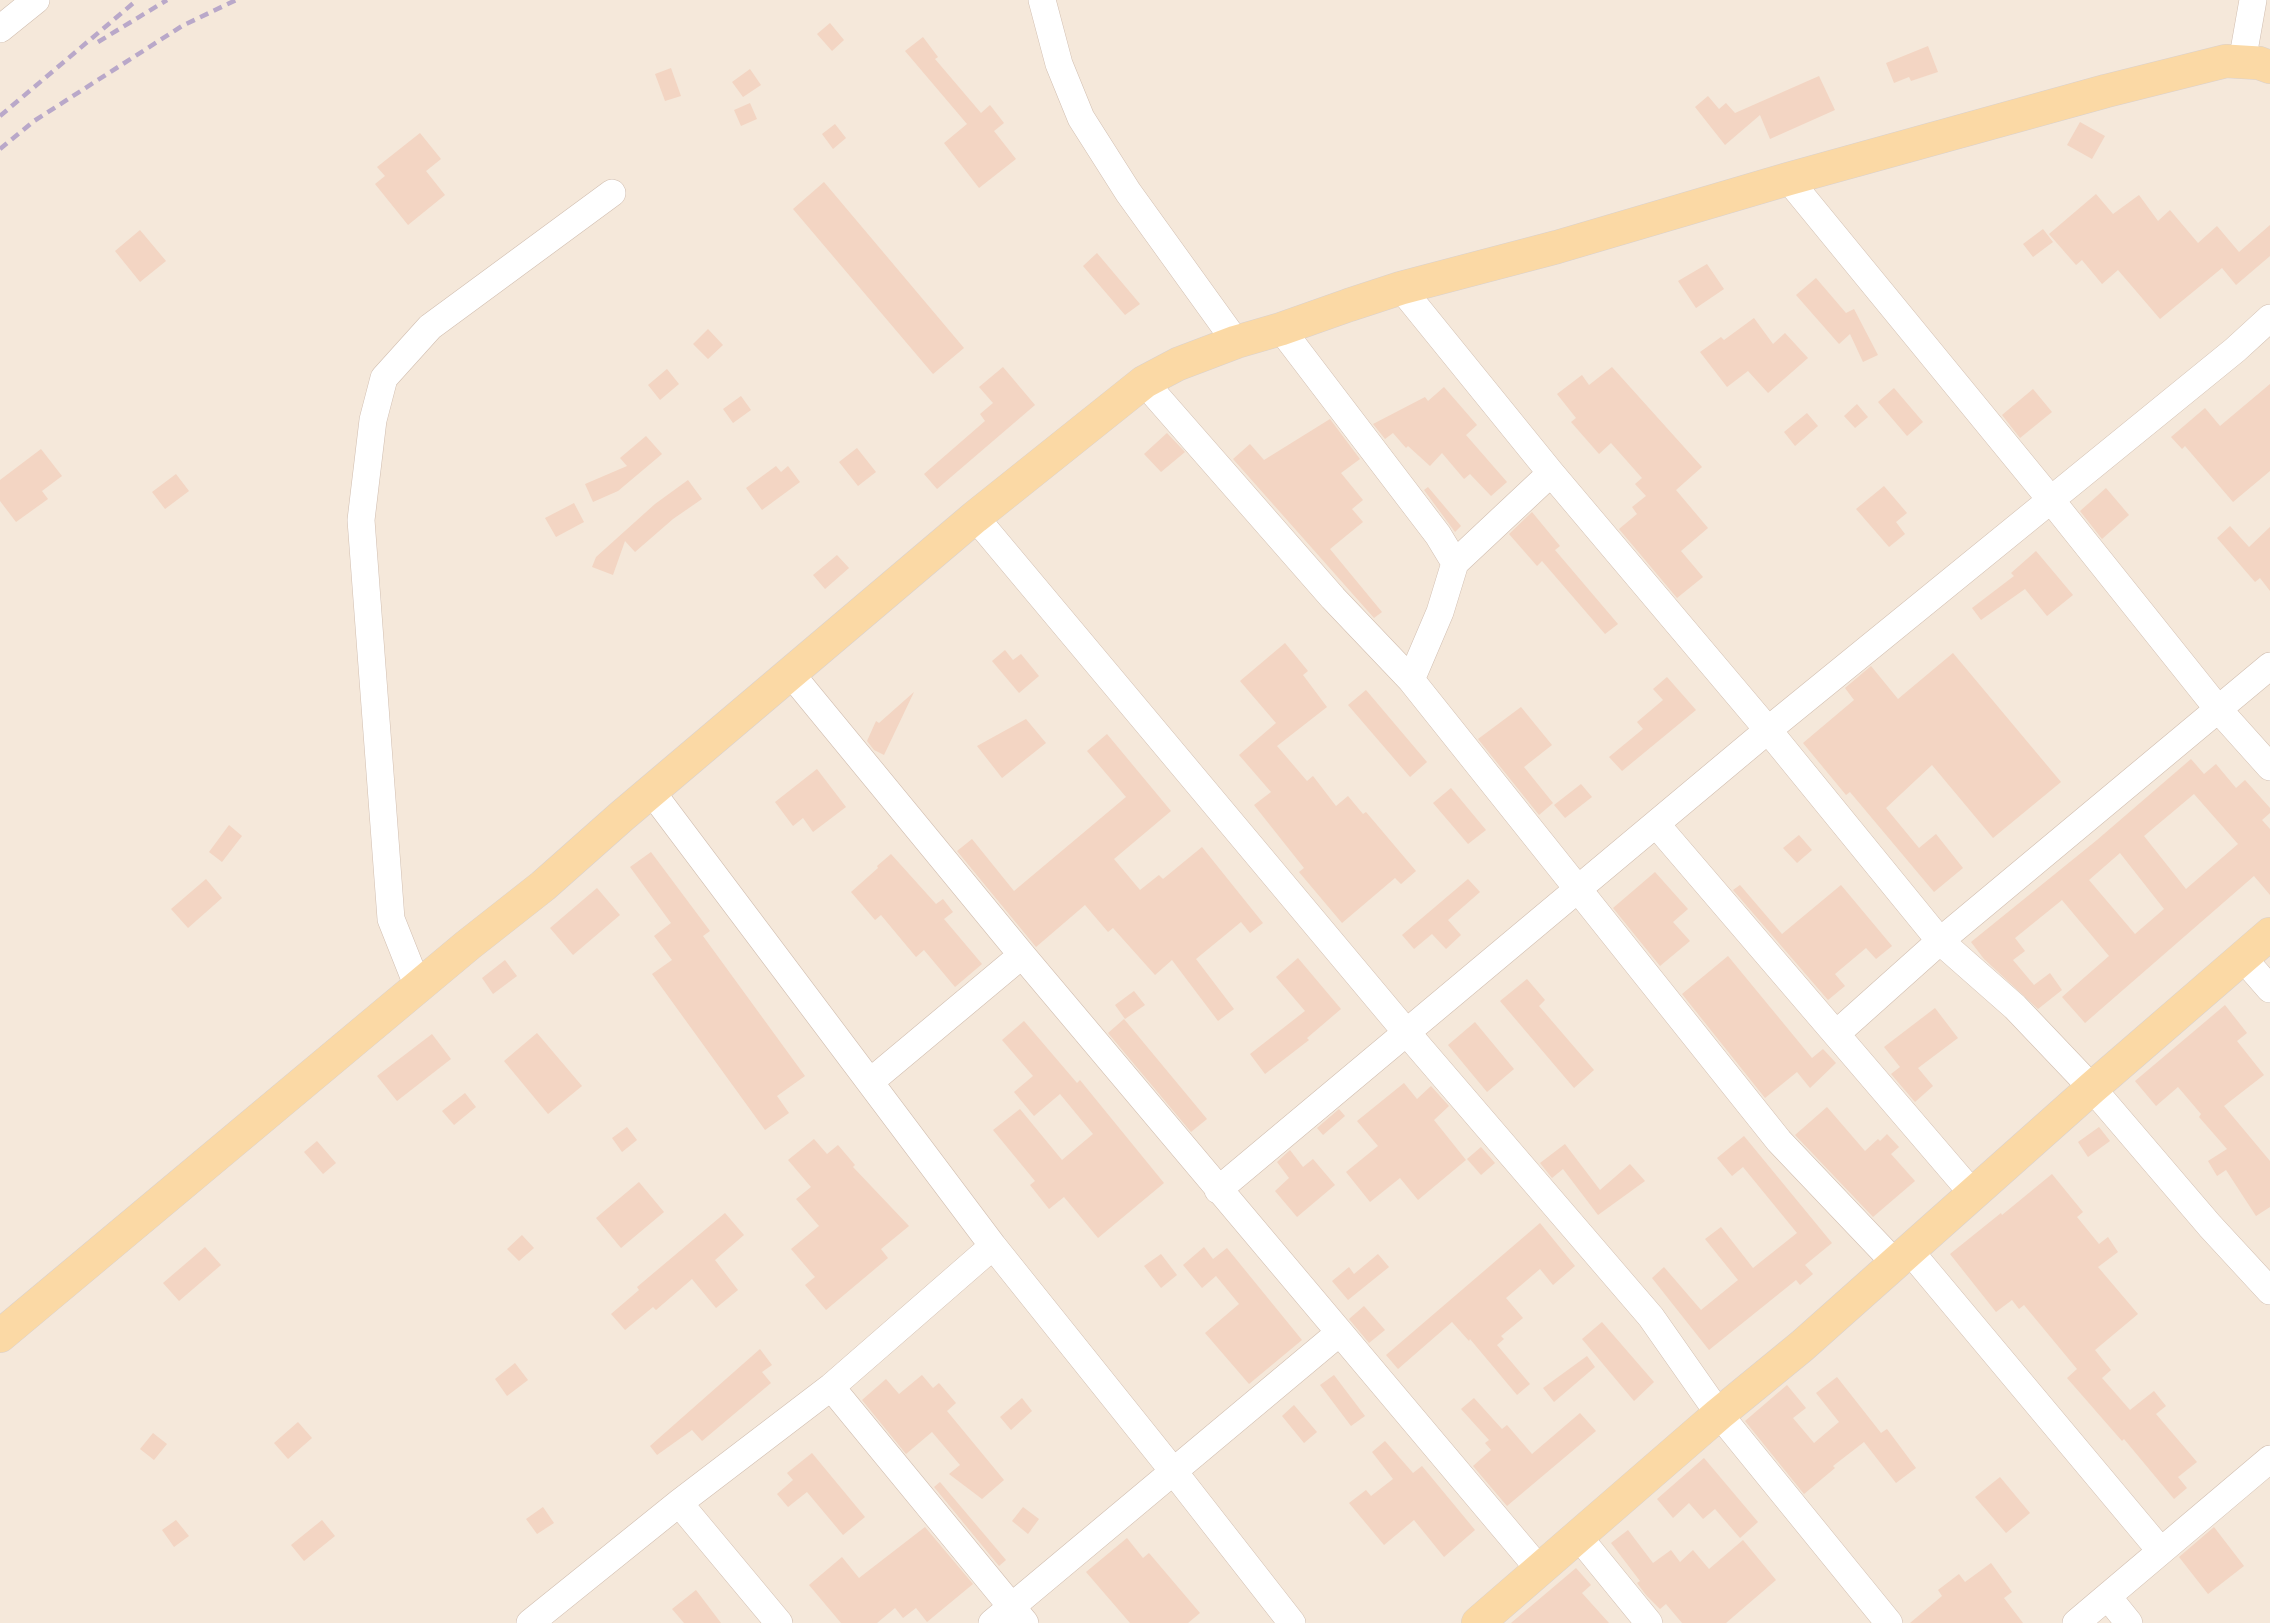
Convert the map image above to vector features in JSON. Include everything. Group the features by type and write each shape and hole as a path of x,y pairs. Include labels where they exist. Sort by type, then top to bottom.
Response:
{"main road":[{"path":"0,1336 418,987 543,886 651,791 975,517 1144,382 1178,364 1236,342 1401,288 1557,247 1788,179 2106,91 2226,62 2256,64"},
{"path":"1478,1623 1719,1414 1802,1346 2092,1088 2270,934"}],"street":[{"path":"1042,0 1059,64 1081,118 1128,192 1236,342"},
{"path":"2253,0 2256,64"},
{"path":"0,29 24,4"},
{"path":"1788,179 2051,500 2218,709 2270,767"},
{"path":"418,987 391,919 361,520 376,410 384,378 430,327 612,193"},
{"path":"1401,288 1551,473 1768,730 1940,941 2015,1007 2092,1088 2210,1226 2270,1291"},
{"path":"1218,1190 1768,730 2235,350 2270,318"},
{"path":"1281,329 1438,535 1455,562"},
{"path":"1144,382 1333,598 1411,680 1779,1140 1902,1256 2160,1550"},
{"path":"1411,680 1440,612 1455,562 1551,473"},
{"path":"975,517 1407,1033 1651,1317 1719,1414 1889,1623"},
{"path":"1836,1034 1940,941 2270,666"},
{"path":"791,674 1218,1190 1539,1569"},
{"path":"651,791 993,1246 1292,1623"},
{"path":"1656,824 1973,1194"},
{"path":"870,1082 1022,955"},
{"path":"2242,957 2270,989"},
{"path":"530,1623 679,1503 831,1387 993,1246"},
{"path":"831,1387 1009,1617 1174,1472 1339,1333"},
{"path":"2076,1623 2160,1550 2265,1474"},
{"path":"679,1503 779,1623"},
{"path":"1578,1536 1649,1623"},
{"path":"2108,1597 2128,1623"}],"shaded area":[{"path":"0,0 2270,0 2270,1623 0,1623"}],"building":[{"path":"830,23 844,40 832,51 817,34"},
{"path":"923,37 938,57 935,59 981,113 990,105 1004,123 994,131 1016,159 979,188 944,143 967,124 905,51"},
{"path":"1928,46 1938,72 1911,81 1909,77 1894,83 1886,63"},
{"path":"671,68 681,96 665,101 655,74"},
{"path":"750,69 761,85 743,97 732,82"},
{"path":"1819,76 1835,110 1770,139 1760,115 1725,145 1695,107 1708,96 1719,109 1726,103 1735,113"},
{"path":"750,103 757,119 741,126 734,110"},
{"path":"2080,122 2105,136 2092,159 2067,145"},
{"path":"835,124 846,138 833,149 822,134"},
{"path":"420,133 441,159 426,171 445,195 408,225 375,184 385,176 377,167"},
{"path":"824,182 964,348 933,374 793,209"},
{"path":"2096,194 2113,214 2139,195 2158,221 2170,210 2198,243 2217,226 2239,252 2270,225 2270,256 2236,285 2222,268 2160,319 2118,270 2102,284 2082,260 2076,265 2049,234"},
{"path":"2043,229 2053,242 2033,257 2023,244"},
{"path":"140,230 166,261 140,282 115,251"},
{"path":"1097,253 1140,304 1125,315 1083,266"},
{"path":"1707,264 1724,289 1696,308 1678,281"},
{"path":"1816,278 1846,313 1854,309 1878,355 1863,362 1850,334 1839,344 1796,295"},
{"path":"1754,318 1773,344 1785,333 1808,358 1768,393 1748,371 1727,387 1700,352 1721,337 1724,340"},
{"path":"708,329 723,345 708,359 693,344"},
{"path":"1003,367 1035,405 937,489 924,474 985,421 980,414 993,403 979,387"},
{"path":"1612,367 1702,467 1676,490 1708,528 1681,551 1703,577 1677,598 1619,529 1637,514 1632,507 1646,496 1635,484 1642,478 1611,443 1599,454 1571,422 1576,418 1557,394 1582,375 1589,385"},
{"path":"667,369 679,384 660,400 648,385"},
{"path":"2270,384 2270,471 2233,502 2185,446 2182,449 2171,437 2205,408 2220,426"},
{"path":"1444,387 1477,425 1466,435 1507,482 1491,496 1470,474 1464,479 1442,453 1430,466 1408,446 1406,448 1393,433 1385,439 1373,424 1425,397 1428,401"},
{"path":"1894,388 1923,422 1907,436 1878,402"},
{"path":"2033,389 2052,412 2020,438 2002,415"},
{"path":"741,396 751,410 733,423 723,409"},
{"path":"1857,404 1868,417 1855,428 1844,416"},
{"path":"1807,413 1818,426 1795,446 1784,432"},
{"path":"1330,419 1360,459 1341,473 1363,500 1352,509 1363,522 1330,549 1382,612 1374,618 1233,459 1250,444 1264,460"},
{"path":"1167,433 1185,452 1161,472 1144,454"},
{"path":"646,436 662,454 618,491 593,502 585,484 627,466 620,458"},
{"path":"857,448 876,472 858,486 839,462"},
{"path":"41,449 62,476 42,491 48,499 16,522 0,501 0,480"},
{"path":"776,466 781,472 788,466 800,482 762,510 746,488"},
{"path":"176,474 189,491 165,509 152,492"},
{"path":"688,480 702,499 673,519 635,552 625,541 613,575 592,567 596,557 655,504"},
{"path":"1884,486 1907,513 1896,522 1905,534 1889,547 1856,509"},
{"path":"1428,487 1461,526 1455,532 1424,490"},
{"path":"2106,488 2129,515 2102,539 2080,511"},
{"path":"574,503 584,522 556,537 545,518"},
{"path":"1532,512 1560,546 1555,550 1618,624 1605,634 1542,561 1537,566 1509,534"},
{"path":"2230,526 2249,547 2270,527 2270,591 2260,578 2255,582 2217,538"},
{"path":"2036,551 2073,595 2047,616 2025,589 1981,620 1972,608 2014,576 2011,573"},
{"path":"837,555 849,568 825,589 813,575"},
{"path":"1285,643 1308,671 1303,675 1327,707 1277,746 1307,781 1313,776 1336,806 1348,796 1363,814 1366,812 1416,871 1401,884 1395,878 1342,923 1299,872 1304,868 1254,805 1271,792 1239,755 1276,723 1240,681"},
{"path":"1005,650 1013,660 1021,654 1039,676 1019,693 992,661"},
{"path":"1953,653 2061,782 1993,838 1932,765 1886,808 1919,848 1936,834 1963,868 1934,892 1850,792 1846,795 1803,743 1854,700 1845,688 1871,666 1898,699"},
{"path":"1667,677 1696,710 1622,771 1609,757 1643,729 1637,722 1663,700 1653,689"},
{"path":"1366,690 1427,762 1410,777 1348,705"},
{"path":"914,692 884,755 874,750 867,741 876,721 879,723"},
{"path":"1521,707 1552,745 1524,767 1553,803 1539,815 1478,739"},
{"path":"1026,719 1046,743 1002,778 977,746"},
{"path":"1107,734 1171,811 1114,859 1140,890 1159,875 1163,879 1202,847 1263,923 1250,933 1241,922 1196,959 1234,1009 1218,1021 1172,960 1155,975 1113,928 1108,932 1085,905 1036,947 957,851 972,839 1014,891 1126,797 1087,751"},
{"path":"2191,759 2204,774 2216,764 2236,788 2245,780 2270,808 2270,813 2262,820 2270,829 2270,895 2254,876 2085,1023 2062,997 2109,956 2062,900 2015,938 2025,951 2013,960 2034,985 2050,973 2062,990 2038,1009 1984,959 1971,942 2097,840","holes":["2194,794 2238,844 2186,889 2144,836","2120,853 2164,909 2135,934 2089,880"]},
{"path":"817,769 846,807 813,832 803,818 793,826 775,802"},
{"path":"1581,784 1592,797 1565,818 1554,805"},
{"path":"1451,788 1486,830 1468,844 1433,803"},
{"path":"229,825 242,836 222,862 209,852"},
{"path":"1799,835 1812,850 1797,863 1783,848"},
{"path":"651,852 710,931 703,936 805,1076 777,1096 789,1113 765,1130 652,974 672,960 654,936 671,923 630,867"},
{"path":"891,854 936,904 943,899 953,912 944,919 982,964 955,987 924,950 916,957 881,915 875,920 851,892"},
{"path":"1655,872 1688,909 1673,922 1690,941 1660,966 1613,908"},
{"path":"206,879 222,898 188,928 171,909"},
{"path":"1468,879 1480,892 1448,920 1461,935 1446,949 1432,934 1414,949 1402,935"},
{"path":"1740,885 1782,934 1841,885 1892,946 1876,959 1866,948 1835,974 1845,986 1828,1000 1733,890"},
{"path":"597,888 620,915 573,955 550,928"},
{"path":"1728,956 1812,1058 1823,1049 1836,1063 1810,1088 1797,1072 1765,1098 1682,994"},
{"path":"1298,958 1341,1009 1307,1038 1309,1040 1265,1074 1250,1054 1305,1011 1276,977"},
{"path":"505,960 517,976 493,994 482,978"},
{"path":"1527,979 1545,1000 1539,1006 1594,1070 1574,1088 1500,1001"},
{"path":"1134,991 1145,1005 1125,1019 1115,1005"},
{"path":"2225,1005 2247,1033 2237,1041 2264,1075 2224,1106 2270,1161 2270,1207 2256,1216 2226,1170 2217,1176 2208,1161 2227,1149 2199,1117 2201,1114 2178,1087 2156,1106 2135,1081"},
{"path":"1935,1008 1958,1038 1918,1068 1933,1086 1915,1102 1891,1074 1900,1067 1884,1047"},
{"path":"1124,1019 1207,1119 1191,1132 1108,1033"},
{"path":"1024,1021 1077,1083 1080,1080 1164,1183 1098,1238 1064,1197 1049,1209 1030,1185 1035,1181 993,1130 1020,1109 1062,1160 1093,1134 1060,1094 1034,1116 1014,1092 1033,1076 1002,1040"},
{"path":"1475,1022 1514,1069 1487,1092 1448,1045"},
{"path":"537,1033 582,1086 548,1114 504,1061"},
{"path":"432,1034 451,1059 397,1101 377,1076"},
{"path":"1404,1083 1417,1099 1431,1086 1449,1106 1434,1120 1466,1160 1418,1200 1400,1178 1370,1202 1346,1172 1378,1146 1357,1121"},
{"path":"465,1093 476,1107 454,1125 442,1111"},
{"path":"1827,1107 1865,1151 1887,1134 1899,1147 1891,1154 1915,1181 1873,1217 1795,1135"},
{"path":"1339,1109 1345,1116 1323,1135 1317,1128"},
{"path":"627,1127 637,1140 622,1152 612,1138"},
{"path":"2099,1127 2110,1141 2088,1157 2078,1142"},
{"path":"1744,1136 1832,1243 1805,1265 1813,1274 1800,1285 1796,1280 1709,1350 1652,1278 1664,1267 1701,1310 1738,1280 1705,1239 1721,1227 1753,1268 1797,1233 1743,1167 1732,1176 1717,1158"},
{"path":"814,1139 827,1154 838,1145 855,1165 853,1167 909,1226 881,1249 888,1258 826,1310 805,1285 815,1277 791,1249 819,1226 796,1199 811,1187 788,1160"},
{"path":"317,1141 336,1163 323,1174 304,1152"},
{"path":"1565,1144 1600,1190 1630,1164 1645,1181 1598,1215 1563,1169 1552,1178 1540,1163"},
{"path":"1481,1147 1495,1163 1481,1175 1467,1159"},
{"path":"1290,1150 1303,1167 1313,1159 1335,1185 1297,1217 1275,1191 1289,1178 1277,1162"},
{"path":"2052,1174 2083,1212 2077,1217 2099,1244 2108,1237 2118,1252 2098,1267 2138,1314 2095,1350 2111,1370 2102,1378 2130,1410 2154,1391 2166,1406 2156,1414 2197,1462 2178,1477 2187,1488 2174,1499 2124,1439 2122,1441 2067,1378 2077,1369 2024,1305 2019,1309 2012,1300 1996,1312 1950,1254"},
{"path":"639,1182 664,1212 621,1248 596,1218"},
{"path":"725,1213 744,1235 715,1260 738,1290 716,1308 692,1279 656,1310 653,1307 625,1330 611,1314 639,1290 637,1287"},
{"path":"1540,1223 1575,1266 1553,1285 1540,1269 1506,1298 1523,1318 1501,1336 1504,1339 1497,1345 1530,1384 1517,1395 1470,1339 1469,1341 1452,1322 1398,1369 1386,1355"},
{"path":"522,1235 534,1248 519,1261 507,1249"},
{"path":"205,1247 221,1265 179,1301 163,1283"},
{"path":"1204,1247 1213,1259 1227,1248 1302,1340 1249,1384 1205,1333 1239,1304 1216,1276 1202,1288 1183,1265"},
{"path":"1161,1254 1177,1275 1161,1288 1144,1266"},
{"path":"1378,1254 1389,1267 1348,1300 1332,1281 1349,1267 1354,1274"},
{"path":"1364,1306 1385,1330 1369,1343 1349,1319"},
{"path":"1602,1322 1654,1382 1634,1401 1582,1339"},
{"path":"760,1349 772,1365 762,1372 771,1383 702,1441 692,1430 657,1455 650,1446"},
{"path":"1587,1356 1595,1367 1554,1402 1543,1388"},
{"path":"515,1363 528,1380 507,1396 495,1379"},
{"path":"922,1375 933,1388 939,1383 956,1403 947,1411 1004,1480 982,1499 949,1474 960,1465 932,1432 906,1454 862,1400 886,1379 899,1394"},
{"path":"1334,1375 1365,1416 1351,1426 1320,1385"},
{"path":"1837,1377 1881,1433 1887,1429 1916,1468 1896,1483 1864,1442 1833,1466 1835,1468 1804,1494 1745,1421 1787,1385 1806,1408 1793,1418 1814,1443 1839,1422 1816,1393"},
{"path":"1022,1398 1032,1411 1011,1430 1000,1417"},
{"path":"1474,1398 1502,1429 1507,1425 1532,1454 1580,1413 1596,1431 1507,1506 1473,1466 1491,1450 1485,1443 1489,1440 1461,1409"},
{"path":"1294,1405 1317,1432 1304,1443 1282,1416"},
{"path":"298,1422 312,1438 288,1459 274,1443"},
{"path":"153,1433 167,1444 154,1460 140,1449"},
{"path":"1385,1441 1413,1473 1422,1466 1475,1530 1444,1557 1414,1520 1384,1545 1349,1503 1366,1490 1371,1496 1393,1479 1372,1452"},
{"path":"812,1453 865,1517 843,1535 807,1492 788,1507 777,1494 793,1480 787,1473"},
{"path":"1704,1458 1758,1522 1740,1538 1715,1509 1703,1519 1689,1503 1673,1518 1657,1499"},
{"path":"2000,1477 2030,1513 2006,1533 1975,1497"},
{"path":"940,1482 1006,1560 999,1566 934,1487"},
{"path":"543,1507 554,1523 537,1534 526,1519"},
{"path":"1023,1507 1039,1519 1028,1534 1012,1521"},
{"path":"176,1520 189,1536 174,1547 162,1530"},
{"path":"322,1520 335,1536 304,1561 291,1545"},
{"path":"925,1527 973,1584 927,1622 916,1608 903,1618 895,1608 877,1623 841,1623 809,1585 842,1557 859,1578"},
{"path":"2214,1527 2244,1566 2208,1594 2179,1557"},
{"path":"1628,1530 1653,1563 1671,1550 1680,1562 1693,1550 1709,1569 1743,1540 1776,1580 1726,1623 1682,1623 1666,1604 1660,1609 1646,1595 1637,1583 1640,1581 1611,1543"},
{"path":"1127,1538 1143,1558 1149,1553 1200,1613 1188,1623 1130,1623 1086,1572"},
{"path":"1991,1563 2012,1592 2004,1598 2023,1623 1910,1623 1942,1596 1938,1590 1959,1574 1965,1582"},
{"path":"1576,1568 1591,1585 1582,1593 1609,1623 1511,1623"},
{"path":"696,1590 721,1623 684,1623 672,1609"}],"railway":[{"path":"0,116 137,0"},
{"path":"98,42 167,0"},
{"path":"0,149 34,121 182,26 236,0"}]}
